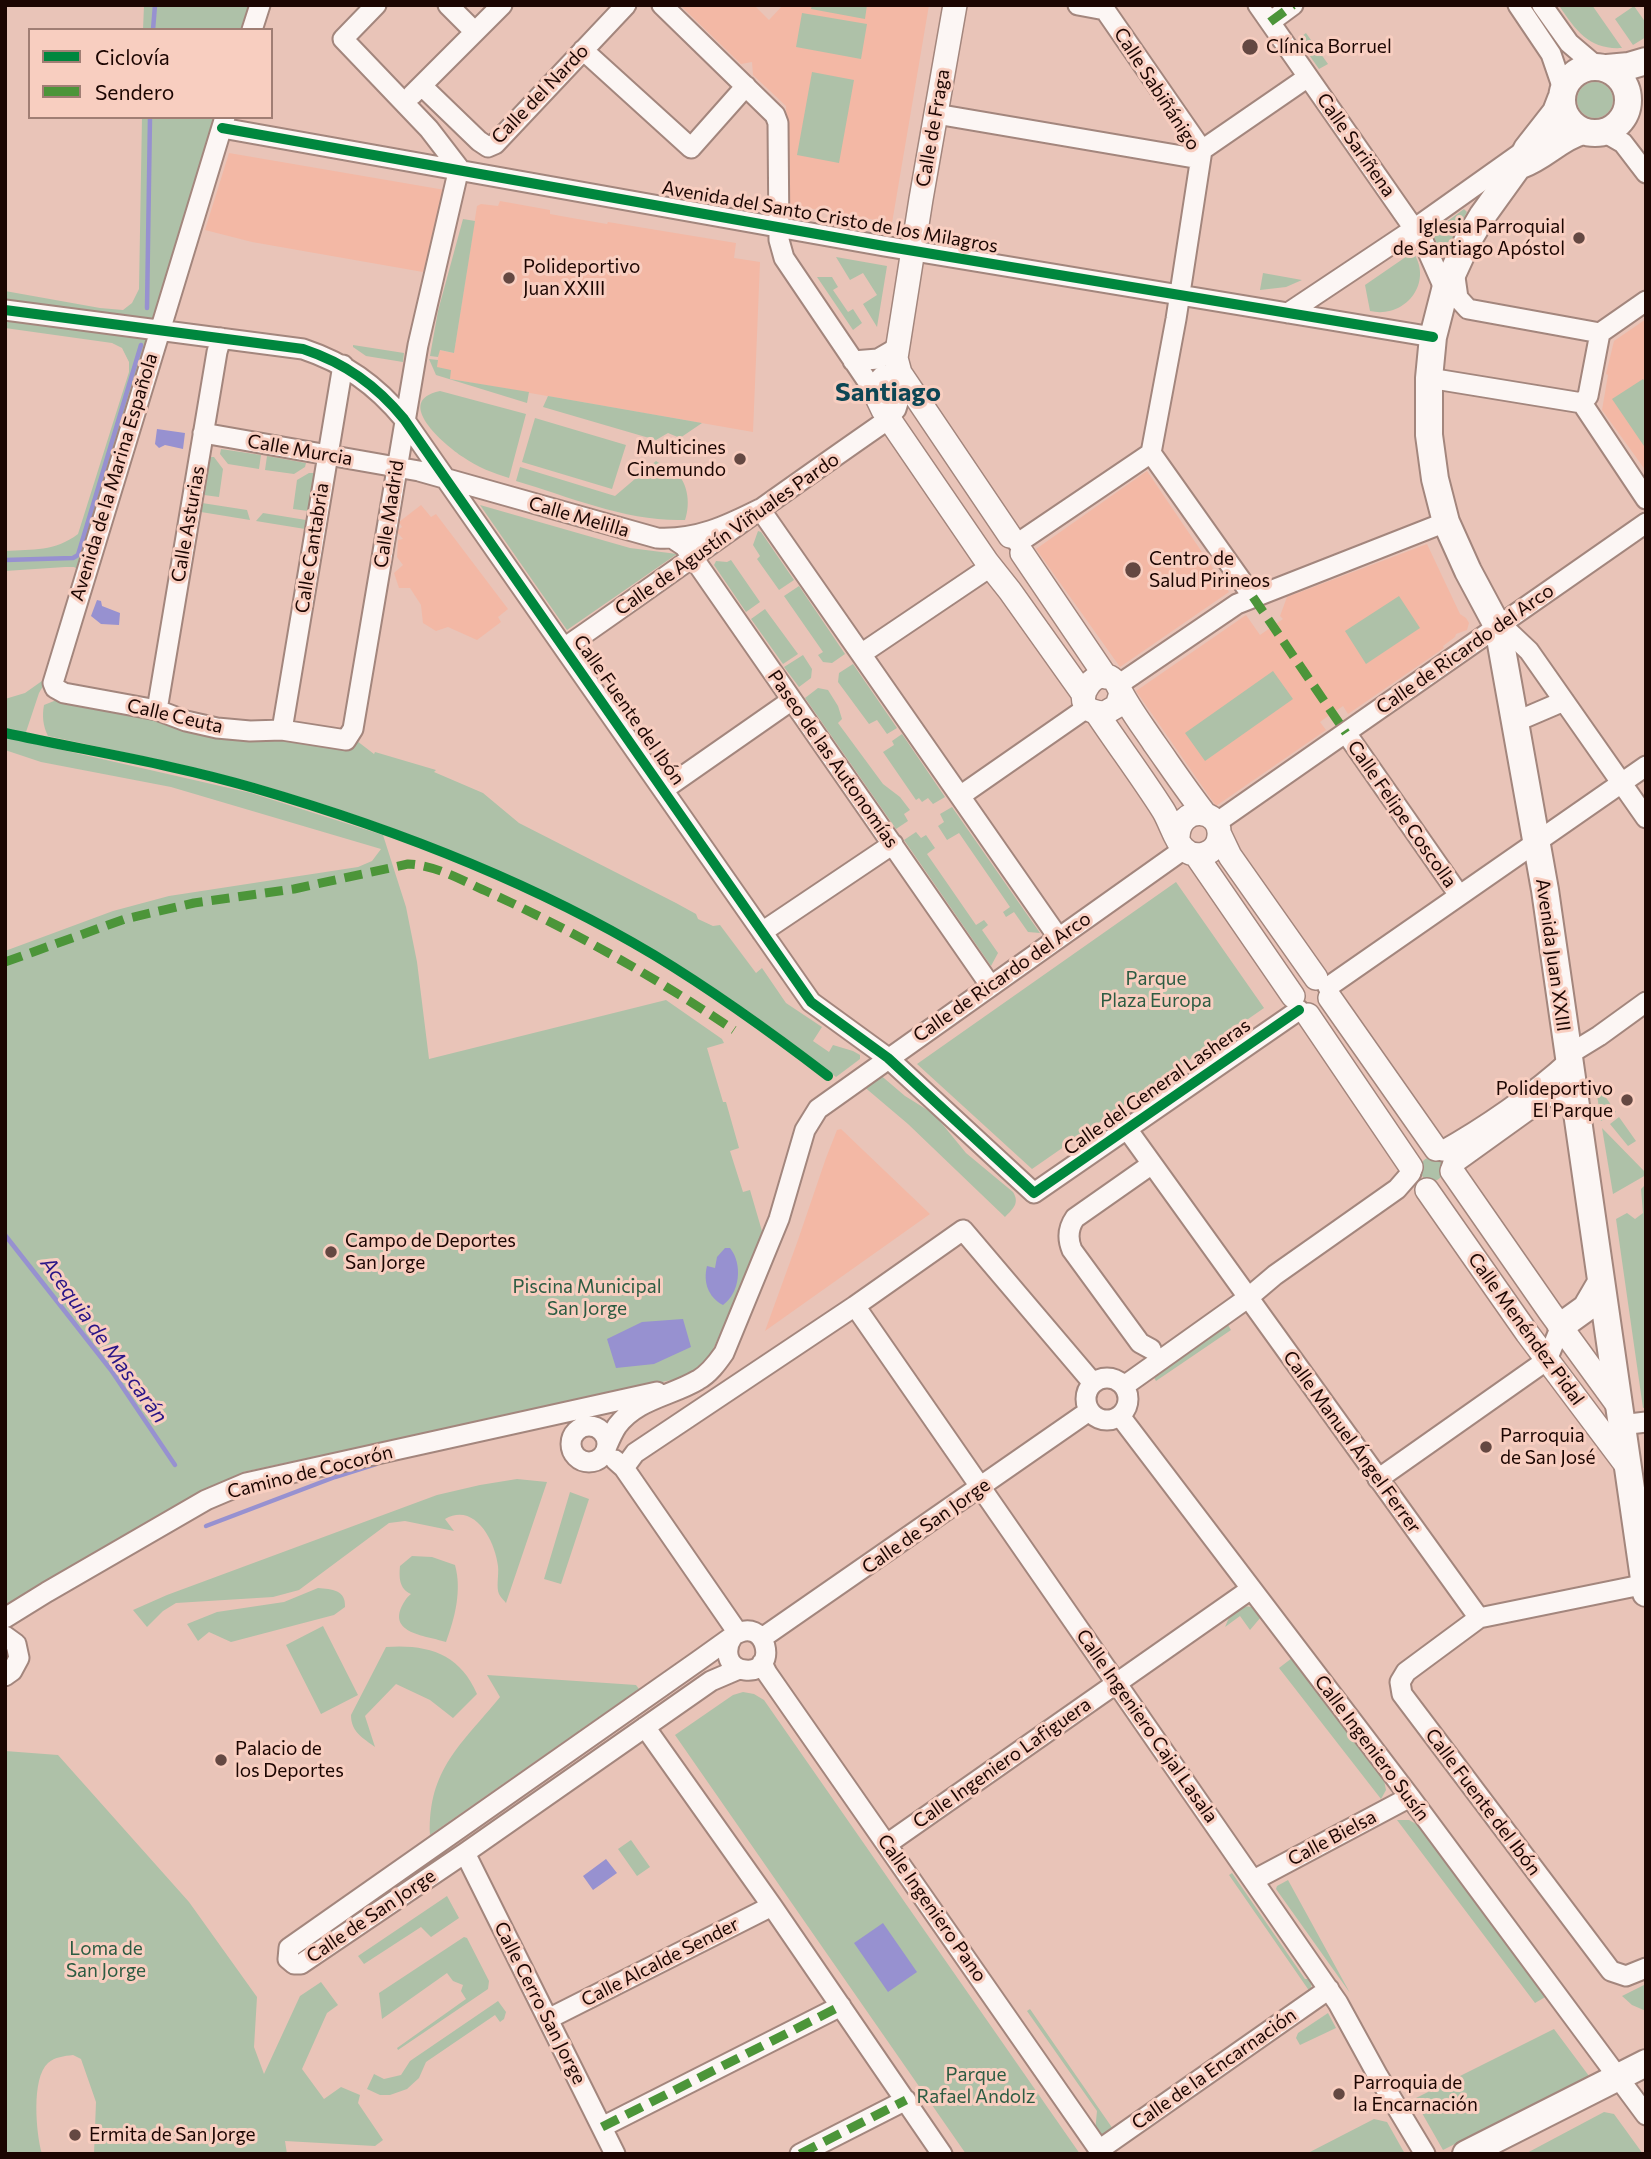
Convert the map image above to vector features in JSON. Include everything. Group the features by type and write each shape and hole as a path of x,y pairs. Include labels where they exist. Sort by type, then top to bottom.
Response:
{"highway":[{"path":"1594,132 1574,127 1567,119 1562,94 1576,72 1601,67 1629,66 1646,61"},
{"path":"1601,67 1623,81 1629,101"},
{"path":"1523,157 1537,159 1569,135 1594,132 1622,121 1629,101 1646,74"},
{"name":"Avenida Juan XXIII","path":"1562,94 1556,112 1483,215 1449,279 1433,337 1428,410 1431,459 1446,522 1468,572 1498,627 1516,722 1537,841 1600,1284 1628,1417 1627,1466 1645,1587"},
{"path":"1561,1326 1586,1308 1600,1284"},
{"path":"1497,2154 1628,2081 1646,2063"},
{"path":"1466,2154 1628,2081"}],"main road":[{"name":"Calle de Fraga","path":"912,250 955,5"},
{"name":"Calle Menéndez Pidal","path":"912,250 897,348 903,377 1214,824 1230,856 1628,1417"},
{"path":"874,391 883,378 903,377"},
{"name":"Calle Menéndez Pidal","path":"874,391 888,418 1418,1179 1547,1360 1627,1466"},
{"path":"999,536 1017,544 1016,568 1005,572 990,564 989,541 999,536"},
{"path":"1093,679 1115,685 1119,702 1114,710 1105,713 1089,705 1086,686 1093,679"},
{"path":"1191,814 1214,824 1214,848 1203,855 1186,847 1181,823 1185,818 1191,814"},
{"path":"1300,982 1325,988 1323,1011 1300,1007 1300,982"},
{"path":"1419,1152 1446,1159 1448,1182 1444,1186 1439,1189 1418,1179 1419,1152"}],"street":[{"path":"253,28 260,5"},
{"path":"376,5 343,39 440,142 459,169"},
{"path":"448,5 475,32"},
{"path":"404,103 502,5"},
{"name":"Calle del Nardo","path":"422,86 488,147 495,144 626,5"},
{"name":"Calle Menéndez Pidal","path":"662,5 777,119 781,250 788,266 874,391"},
{"path":"1077,5 1109,8"},
{"name":"Calle Sariñena","path":"1258,5 1468,309 1600,333"},
{"path":"1269,22 1293,5"},
{"path":"1518,5 1551,54 1562,94"},
{"path":"1542,5 1569,43 1584,58 1601,67"},
{"name":"Calle Sabiñánigo","path":"1109,8 1201,155 1179,295"},
{"path":"583,50 691,148 746,86"},
{"path":"936,114 1201,155 1308,77"},
{"name":"Avenida del Santo Cristo de los Milagros","path":"223,122 459,169 912,250 1433,337"},
{"name":"Avenida de la Marina Española","path":"53,677 223,122"},
{"path":"1594,132 1623,143 1646,173"},
{"path":"1288,313 1523,157"},
{"name":"Calle Madrid","path":"349,738 353,729 404,419 429,293 459,169"},
{"path":"1179,295 1151,453 1253,597"},
{"path":"1581,403 1588,396 1600,333 1646,302"},
{"name":"Calle Fuente del Ibón","path":"5,310 303,349 343,365 376,389 404,419 811,1002 888,1058 1034,1193"},
{"name":"Calle Asturias","path":"157,710 221,338"},
{"path":"853,361 877,359 897,348"},
{"name":"Calle Cantabria","path":"282,730 343,365"},
{"name":"Calle Menéndez Pidal","path":"888,418 900,402 903,377"},
{"path":"1429,378 1581,403 1646,499"},
{"name":"Calle de Agustín Viñuales Pardo","path":"564,648 694,559 888,418"},
{"name":"Calle Murcia","path":"204,433 397,466"},
{"path":"1017,544 1151,453"},
{"name":"Calle Melilla","path":"397,466 645,536 694,536 719,529 760,509"},
{"path":"760,509 1058,937"},
{"path":"1115,685 1237,604 1446,522"},
{"name":"Calle de Ricardo del Arco","path":"1214,824 1646,523"},
{"name":"Paseo de las Autonomías","path":"672,538 684,546 694,559 990,985"},
{"path":"861,654 990,564"},
{"path":"1498,627 1520,641 1646,818"},
{"name":"Calle Ceuta","path":"53,677 55,688 64,693 157,710 217,728 282,730 341,740 349,738"},
{"path":"663,790 792,700"},
{"path":"1516,722 1564,701"},
{"path":"960,796 1089,705"},
{"name":"Calle Felipe Coscolla","path":"1346,733 1459,895"},
{"path":"1325,988 1646,766"},
{"path":"762,932 893,844"},
{"name":"Calle de Ricardo del Arco","path":"606,1449 617,1427 634,1411 647,1402 698,1380 724,1353 779,1219 810,1119 828,1100 1186,847"},
{"path":"1446,1159 1461,1140 1546,1081 1568,1058 1646,1003"},
{"name":"Calle del General Lasheras","path":"1034,1193 1300,1007"},
{"path":"1446,1159 1548,1096 1573,1093"},
{"name":"Calle Manuel Ángel Ferrer","path":"1127,1129 1479,1618"},
{"path":"1151,1349 1140,1343 1072,1250 1069,1230 1076,1218 1152,1164"},
{"path":"1124,1386 1248,1297 1280,1282 1402,1196 1418,1179"},
{"path":"624,1468 635,1453 855,1307 963,1230 1093,1383"},
{"name":"Calle Ingeniero Cajal Lasala","path":"855,1307 1329,1989 1425,2154"},
{"path":"1378,1479 1547,1360 1561,1326"},
{"path":"1109,1378 1124,1386 1128,1402 1120,1416 1104,1420 1089,1411 1086,1396 1093,1383 1109,1378"},
{"name":"Camino de Cocorón","path":"5,1618 206,1500 246,1483 679,1388"},
{"name":"Camino de Cocorón","path":"587,1427 640,1395"},
{"name":"Calle de San Jorge","path":"762,1638 1089,1411"},
{"path":"560,1414 602,1432 606,1449 624,1468 736,1634"},
{"name":"Calle Ingeniero Susín","path":"1120,1416 1628,2081 1646,2115"},
{"path":"587,1427 576,1431 570,1441 574,1455 583,1462 590,1462 600,1458 606,1449"},
{"path":"1479,1618 1645,1587"},
{"name":"Calle Ingeniero Lafiguera","path":"887,1844 1251,1589"},
{"name":"Calle Fuente del Ibón","path":"1479,1618 1406,1672 1401,1682 1402,1694 1611,1971 1626,1976 1646,1968"},
{"path":"751,1631 762,1638 766,1650 762,1663 751,1670 739,1669 733,1665 727,1654 729,1641 736,1634 751,1631"},
{"name":"Calle de San Jorge","path":"736,1634 289,1948 288,1959 294,1964 301,1964 711,1681 739,1669"},
{"path":"5,1636 16,1644 19,1658 12,1671 5,1676"},
{"name":"Calle Ingeniero Pano","path":"762,1663 1101,2152"},
{"path":"645,1727 942,2154"},
{"name":"Calle Bielsa","path":"1254,1880 1410,1797"},
{"name":"Calle Cerro San Jorge","path":"465,1853 615,2154"},
{"name":"Calle Alcalde Sender","path":"548,2020 772,1906"},
{"name":"Calle de la Encarnación","path":"1101,2152 1329,1989"},
{"path":"602,2127 841,2006"},
{"path":"800,2154 906,2100"}],"shaded area":[{"path":"680,5 754,5 769,20 783,5 929,5 892,223 790,205 786,106 753,75 752,62 741,64"},
{"path":"229,153 445,190 438,226 423,272 252,242 205,230"},
{"path":"500,201 550,210 550,214 572,218 736,243 734,258 760,262 753,432 450,379 437,367 439,350 454,353 477,206 498,206"},
{"path":"1646,319 1646,471 1602,410 1606,374 1614,341"},
{"path":"157,429 185,433 183,449 165,445 159,448 155,444"},
{"name":"Centro de Salud Pirineos","path":"1147,471 1229,592 1120,667 1036,549"},
{"path":"421,505 431,517 436,514 508,609 498,617 501,622 477,640 448,627 436,631 423,623 421,605 410,588 399,588 394,573 403,565 397,557 398,540 403,539 396,531 402,527 399,522"},
{"path":"1427,544 1460,614 1469,623 1467,630 1456,634 1444,648 1348,714 1343,706 1324,719 1320,722 1326,730 1216,806 1136,691 1246,615 1260,635 1283,619 1280,616 1287,597"},
{"path":"97,600 101,601 102,606 120,613 119,625 101,624 91,616"},
{"path":"841,1129 930,1214 765,1331 826,1158 837,1130"},
{"path":"725,1248 730,1248 734,1255 738,1278 733,1293 723,1305 710,1293 706,1278 707,1266 715,1268 717,1257"},
{"path":"683,1319 691,1347 654,1364 616,1368 607,1339 642,1322"},
{"path":"606,1859 617,1873 593,1890 583,1876"},
{"path":"883,1923 917,1972 888,1992 854,1943"}],"green space":[{"path":"144,5 250,5 244,28 143,28"},
{"path":"812,5 867,5 865,19 811,9"},
{"path":"1592,5 1622,48 1601,46 1585,37 1566,16 1560,7"},
{"path":"1634,6 1646,23 1646,37 1633,45 1615,19"},
{"path":"802,13 867,24 861,59 796,47"},
{"path":"1306,33 1328,64 1319,69 1298,39"},
{"path":"812,72 854,80 839,163 797,155"},
{"path":"1595,82 1608,87 1613,100 1608,113 1595,118 1582,113 1577,100 1582,87"},
{"path":"142,119 219,119 81,571 74,567 65,567 5,571 5,551 52,547 78,534 129,372 129,362 122,348 112,343 5,328 5,291 123,310 132,303 139,289"},
{"path":"1464,209 1467,212 1445,252 1441,252 1430,234"},
{"path":"463,219 475,221 454,353 440,350 438,357 430,356 438,311"},
{"path":"1413,252 1419,264 1420,275 1412,296 1394,310 1370,311 1365,285"},
{"path":"836,257 887,266 877,327 863,304 877,295 863,273 850,280"},
{"path":"1263,273 1302,280 1286,287 1260,290"},
{"path":"817,277 832,277 838,287 833,290 848,312 853,309 862,323 853,330"},
{"path":"353,345 404,353 403,362 366,356"},
{"path":"429,359 438,360 437,367 451,370 450,379 529,392 527,403 436,375"},
{"path":"1643,379 1646,383 1646,449 1612,399"},
{"path":"440,391 526,414 509,478 468,461 445,443 427,423 421,413 421,404 426,396"},
{"path":"548,396 702,423 680,438 668,433 656,440 543,407"},
{"path":"535,418 626,445 612,489 522,462"},
{"path":"221,449 261,455 259,469 228,464 220,454"},
{"path":"267,456 306,463 305,467 294,474 265,470"},
{"path":"210,457 214,457 223,469 219,497 204,495"},
{"path":"656,461 671,468 681,478 688,499 685,520 664,520 621,513 516,481 520,467 615,496"},
{"path":"314,473 308,511 293,509 297,480"},
{"path":"202,503 247,510 250,520 201,512"},
{"path":"480,505 630,548 677,554 567,630"},
{"path":"263,513 306,520 305,529 256,521"},
{"path":"758,531 794,580 779,590 757,559 760,556 753,545"},
{"path":"731,560 760,602 746,612 714,565 716,561"},
{"path":"799,586 845,654 832,663 823,662 818,655 823,652 784,596"},
{"path":"1399,596 1420,628 1366,664 1345,631"},
{"path":"765,609 798,654 783,664 751,619"},
{"path":"803,655 812,669 811,678 799,687 784,667"},
{"path":"853,664 897,728 887,734 877,720 869,724 838,682 839,673"},
{"path":"1273,671 1293,699 1205,761 1185,733"},
{"name":"Piscina Municipal San Jorge","path":"49,676 39,693 26,732 36,744 251,793 383,835 406,907 417,962 429,1059 666,1000 722,1039 724,1043 707,1048 739,1148 730,1151 743,1192 750,1190 764,1238 709,1358 690,1376 243,1472 243,1479 5,1609 5,951 113,911 169,896 358,867 372,861 381,849 171,787 41,762 5,750 5,699 25,693"},
{"path":"818,688 828,690 842,719 838,723 883,784 900,797 910,810 904,814 908,821 896,829 805,698"},
{"path":"54,701 282,738 353,745 357,741 374,754 375,752 436,770 434,772 483,793 519,823 676,903 696,914 698,919 713,926 720,925 756,973 762,968 786,1003 822,1027 813,1041 829,1052 833,1045 853,1051 860,1055 860,1059 836,1077 747,1010 654,950 558,899 409,834 254,783 48,736 43,721 44,705"},
{"path":"902,734 945,797 933,804 928,798 922,802 919,798 916,800 883,752 894,745 892,741"},
{"path":"952,807 1040,933 1028,932 1014,912 1006,917 1003,912 1010,907 959,833 947,840 938,826 944,822 940,814"},
{"path":"916,832 921,838 926,835 935,848 927,854 976,925 984,920 988,925 982,930 998,953 991,966 904,840"},
{"name":"Parque Plaza Europa","path":"1176,882 1264,1008 1032,1169 917,1064"},
{"path":"878,1073 905,1096 934,1114 966,1153 1013,1192 1016,1203 1005,1217 908,1124 862,1085"},
{"path":"1595,1082 1616,1112 1601,1121"},
{"path":"1619,1117 1636,1141 1628,1146 1610,1124"},
{"path":"1602,1128 1646,1173 1613,1194"},
{"path":"1432,1157 1441,1160 1444,1169 1441,1178 1432,1181 1423,1178 1420,1169 1423,1160"},
{"path":"1646,1184 1646,1407 1643,1408 1616,1219 1627,1213 1635,1219 1643,1213 1641,1189"},
{"path":"1228,1325 1231,1330 1156,1381 1153,1376"},
{"path":"517,1479 547,1482 506,1603 498,1591 498,1566 488,1536 474,1520 456,1515 445,1519 454,1531 405,1521 389,1523 299,1590 273,1597 176,1603 163,1611 147,1627 133,1610 437,1495"},
{"path":"570,1492 589,1499 561,1584 544,1579"},
{"path":"412,1556 432,1557 455,1565 458,1584 456,1604 446,1642 413,1632 401,1623 401,1608 411,1594 402,1586 400,1566"},
{"path":"318,1588 341,1594 345,1607 334,1615 231,1642 209,1632 198,1641 187,1624 217,1612 284,1602"},
{"path":"1243,1606 1252,1607 1261,1617 1250,1630 1240,1616 1225,1627 1231,1613"},
{"path":"323,1626 358,1695 321,1714 286,1645"},
{"path":"386,1647 416,1647 441,1654 462,1669 477,1694 453,1718 430,1700 396,1684 365,1716 375,1747 355,1730 351,1715"},
{"path":"1292,1658 1384,1780 1386,1790 1381,1799 1279,1668"},
{"path":"487,1675 636,1685 639,1689 430,1835 431,1812 441,1775 460,1744 500,1697"},
{"name":"Parque Rafael Andolz","path":"743,1692 764,1700 1080,2154 966,2154 675,1735 733,1695"},
{"name":"Loma de San Jorge","path":"5,1751 58,1755 189,1902 257,1997 254,2047 264,2074 300,1996 321,1982 338,2005 327,2013 302,2069 324,2099 341,2087 360,2095 358,2103 383,2140 375,2146 285,2141 287,2154 94,2154 96,2102 81,2059 73,2055 48,2063 39,2081 36,2107 42,2154 5,2154"},
{"path":"1397,1820 1409,1820 1418,1825 1547,1996 1535,2003"},
{"path":"631,1840 650,1867 637,1876 618,1849"},
{"path":"1232,1873 1305,1979 1313,1979 1310,1992 1229,1875"},
{"path":"1288,1880 1350,1993 1276,1889"},
{"path":"447,1896 459,1918 431,1937 421,1927 364,1964 358,1956"},
{"path":"464,1937 467,1938 489,1981 488,1989 398,2050 397,2048 466,1999 461,1991 463,1985 453,1981 447,1973 382,2019 379,1993"},
{"path":"1646,1984 1646,2011 1632,2005 1622,1996"},
{"path":"498,2001 506,2012 504,2019 500,2022 495,2015 426,2062 419,2078 407,2089 390,2095 380,2095 367,2089 374,2074 384,2079 401,2075 410,2061"},
{"path":"1030,2009 1113,2129 1104,2135 1095,2132 1097,2111 1027,2011"},
{"path":"1328,2013 1336,2028 1300,2045 1296,2038 1298,2033"},
{"path":"1554,2029 1589,2076 1443,2150 1414,2099"},
{"path":"1604,2112 1614,2114 1643,2154 1525,2154"},
{"path":"1374,2119 1387,2122 1405,2154 1306,2154"}],"waterway":[{"name":"Acequia de Mascarán","path":"153,28 155,5"},
{"name":"Acequia de Mascarán","path":"147,308 150,119"},
{"name":"Acequia de Mascarán","path":"5,560 73,558 78,555 141,345"},
{"name":"Acequia de Mascarán","path":"5,1235 111,1370 175,1465"},
{"name":"Acequia de Mascarán","path":"206,1526 376,1464"}],"marked path":[{"path":"1270,22 1293,5"},
{"path":"1253,597 1346,733"},
{"path":"5,962 125,919 194,903 294,889 408,864 449,874 552,923 645,974 734,1030"},
{"path":"602,2127 841,2006"},
{"path":"800,2154 906,2100"}],"cycle path":[{"path":"222,128 884,246 1433,337"},
{"path":"5,310 303,349 346,368 371,386 404,419 811,1002 888,1058 1034,1193 1299,1010"},
{"path":"5,733 223,779 357,821 459,859 559,903 654,955 743,1013 828,1076"}],"place":[{"name":"Clínica Borruel","path":"1250,47"},
{"name":"Iglesia Parroquial de Santiago Apóstol","path":"1579,238"},
{"name":"Polideportivo Juan XXIII","path":"509,278"},
{"name":"Multicines Cinemundo","path":"740,459"},
{"name":"Centro de Salud Pirineos","path":"1133,570"},
{"name":"Polideportivo El Parque","path":"1627,1100"},
{"name":"Campo de Deportes San Jorge","path":"331,1252"},
{"name":"Parroquia de San José","path":"1486,1447"},
{"name":"Palacio de los Deportes","path":"221,1760"},
{"name":"Parroquia de la Encarnación","path":"1339,2094"},
{"name":"Ermita de San Jorge","path":"75,2135"}],"district":[{"name":"Santiago","path":"888,392"}]}
